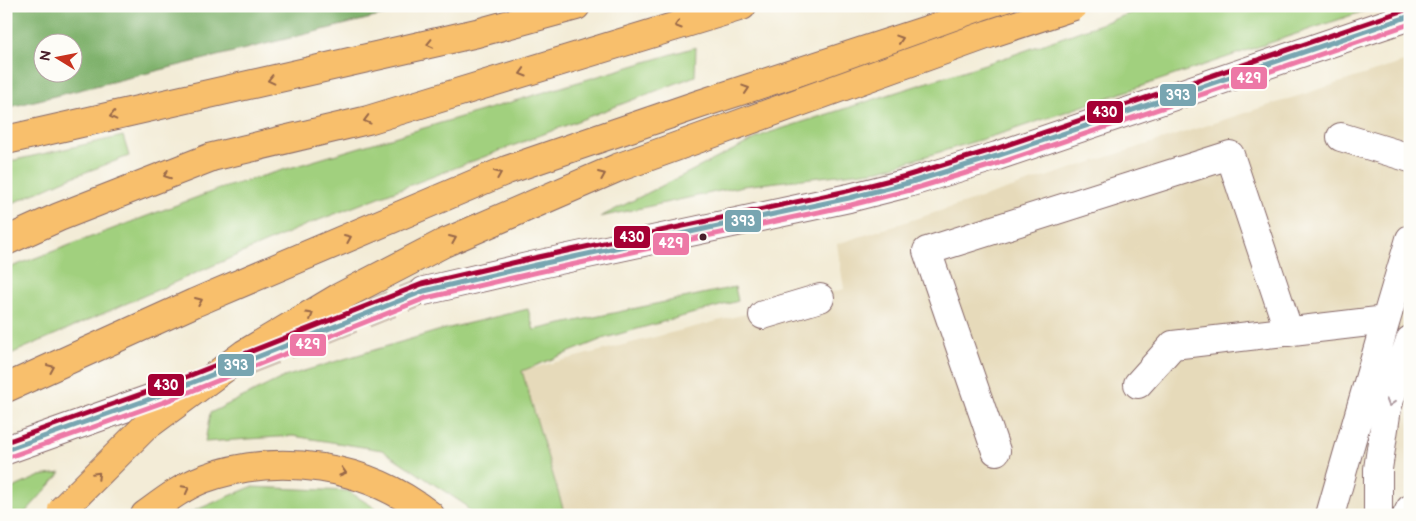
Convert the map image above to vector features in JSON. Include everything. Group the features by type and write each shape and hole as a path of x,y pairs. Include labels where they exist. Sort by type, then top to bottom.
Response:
{"main road":[{"path":"6,140 477,33 576,6"},
{"path":"6,241 59,217 212,158 368,120 742,6"},
{"path":"6,388 194,303 506,170 700,104 1001,6"},
{"path":"58,515 144,428 244,354 338,298 444,244 626,165 989,34 1074,6"},
{"path":"145,515 166,500 202,480 244,468 286,465 329,468 373,481 412,500 430,515"}],"lane":[{"path":"424,291 908,184 997,156 1410,16"},
{"path":"1341,137 1410,158"},
{"path":"996,451 926,251 1230,155 1289,332"},
{"path":"1330,515 1410,239"},
{"path":"763,315 820,298"},
{"path":"1138,384 1173,345 1386,320"},
{"path":"1378,515 1378,469 1388,408 1410,340"},
{"path":"6,450 161,395"},
{"path":"1407,515 1410,510"}],"shaded area":[{"path":"1410,60 1410,515 565,515 521,371 844,289 837,244"}],"green space":[{"path":"6,6 420,6 6,108"},
{"path":"1151,6 1379,6 1006,132 880,170 743,186 600,217 765,134 1010,56"},
{"path":"696,47 695,76 306,225 6,356 6,269 219,189"},
{"path":"123,136 129,156 67,179 6,206 6,162"},
{"path":"735,287 738,301 605,338 522,371 565,515 472,515 464,504 382,450 293,436 205,442 210,413 284,377 441,330 528,309 534,330"},
{"path":"61,473 23,515 6,515 6,491 40,476"},
{"path":"251,487 348,491 386,515 184,515"}],"tunnel":[{"path":"248,361 424,291"}],"transit line":[{"name":"430","path":"6,442 158,388 422,284 847,191 906,176 995,149 1408,9"},
{"name":"393","path":"6,450 161,395 424,291 849,198 908,183 997,156 1410,16"},
{"name":"429","path":"9,457 164,402 426,298 851,205 910,190 999,163 1410,24"}]}
